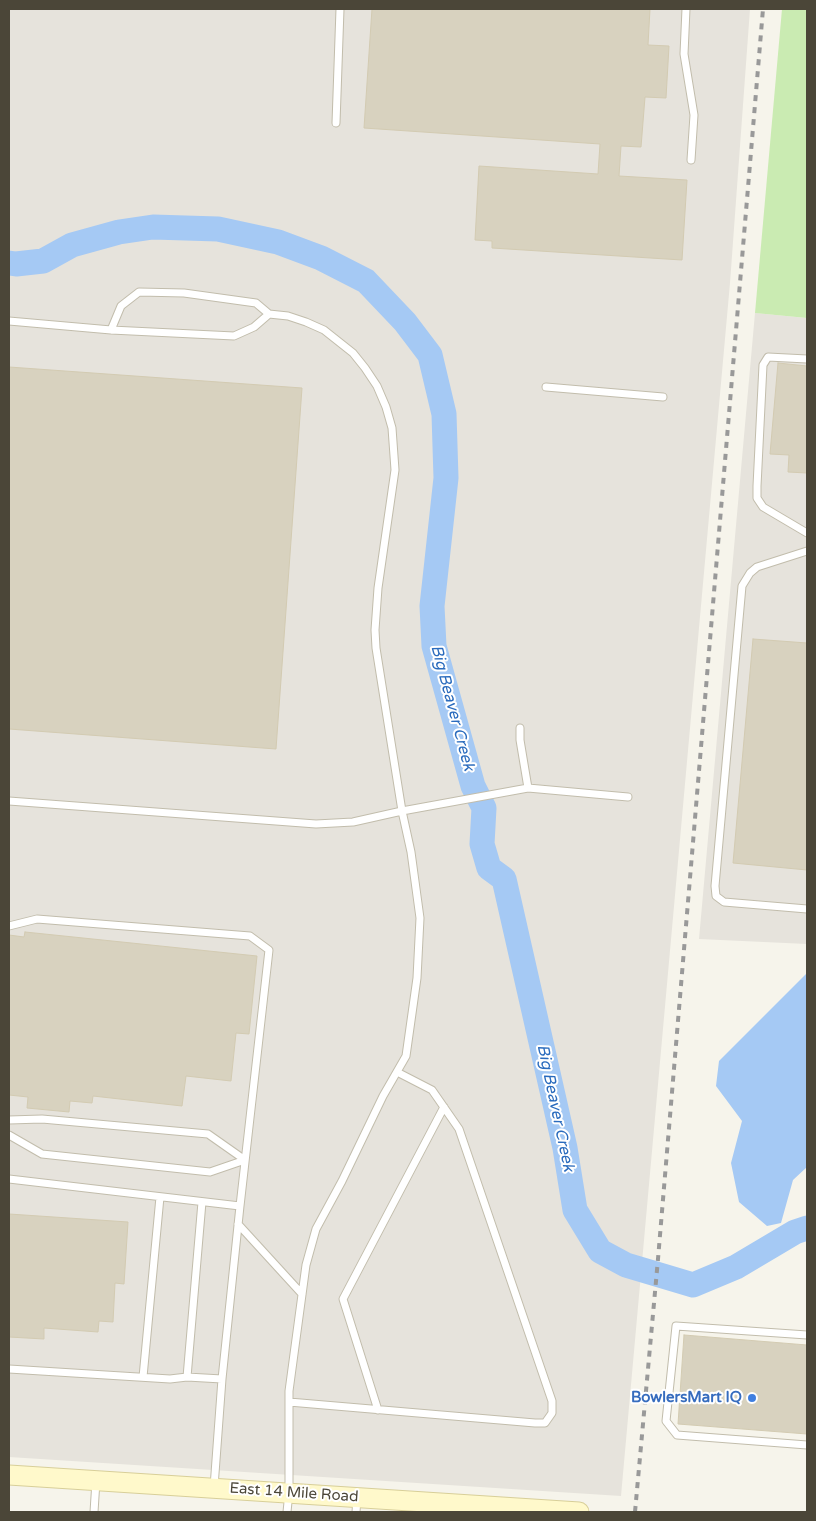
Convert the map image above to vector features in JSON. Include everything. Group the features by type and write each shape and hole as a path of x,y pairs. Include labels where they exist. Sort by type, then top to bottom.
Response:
{"main road":[{"name":"East 14 Mile Road","path":"9,1475 289,1492 356,1504 579,1512"}],"lane":[{"path":"336,123 340,9"},
{"path":"686,9 684,54 694,115 691,160"},
{"path":"111,330 121,306 139,292 184,293 256,303 269,314 288,316 315,326 340,341 365,368 377,386 392,428 394,470 378,588 375,630 378,671 402,811 412,852 420,918 417,978 406,1056 383,1096 342,1182 316,1228 306,1265 289,1402 289,1492 287,1512"},
{"path":"9,321 111,330 234,336 254,327 269,314"},
{"path":"807,359 768,357 763,365 757,498 762,507 807,533"},
{"path":"546,387 663,397"},
{"path":"807,551 757,567 750,573 742,586 715,886 716,896 724,902 807,908"},
{"path":"520,728 520,740 528,788"},
{"path":"9,801 316,824 353,822 528,788 628,797"},
{"path":"9,926 37,919 250,936 269,950 222,1379 214,1488"},
{"path":"289,1402 535,1423 545,1423 552,1413 552,1401 459,1129 432,1090 397,1072"},
{"path":"378,1410 343,1299 444,1107"},
{"path":"9,1120 42,1119 208,1134 245,1160"},
{"path":"9,1135 42,1154 210,1172 245,1160"},
{"path":"9,1179 240,1206"},
{"path":"143,1377 160,1196"},
{"path":"187,1377 202,1202"},
{"path":"238,1224 302,1294"},
{"path":"807,1334 676,1326 666,1421 678,1436 807,1445"},
{"path":"9,1369 170,1379 187,1377 222,1379"},
{"path":"94,1512 96,1480"}],"shaded area":[{"path":"9,9 750,9 730,283 621,1496 9,1457"},
{"path":"755,313 807,318 807,944 699,939"}],"green space":[{"path":"782,9 807,9 807,318 755,313"}],"water":[{"path":"807,973 807,1167 793,1180 781,1223 767,1226 739,1202 731,1163 742,1121 716,1086 719,1061"}],"building":[{"path":"372,9 650,9 648,45 669,46 666,98 645,97 641,147 621,146 619,176 687,180 682,260 492,248 492,241 475,240 479,166 598,174 600,144 364,128"},
{"path":"778,363 807,366 807,473 788,472 789,455 770,454"},
{"path":"9,367 302,388 276,749 9,729"},
{"path":"753,639 807,643 807,870 733,863"},
{"path":"25,932 257,956 249,1034 236,1033 231,1081 186,1076 182,1106 93,1096 92,1103 70,1101 69,1112 27,1108 28,1097 9,1095 9,935 24,937"},
{"path":"9,1214 128,1222 124,1284 115,1283 113,1322 99,1321 98,1332 44,1328 44,1339 9,1337"},
{"path":"684,1335 807,1345 807,1434 678,1424"}],"waterway":[{"name":"Big Beaver Creek","path":"9,263 43,261 72,245 119,232 153,227 218,229 278,242 321,258 366,281 405,322 430,355 444,414 446,478 432,606 434,646 473,786 484,808 482,844 489,868 504,879 565,1148 575,1210 600,1251 626,1265 693,1285 736,1267 795,1232 807,1228"}],"railway":[{"path":"635,1512 763,9"}],"place":[{"name":"BowlersMart IQ","path":"752,1398"}]}
